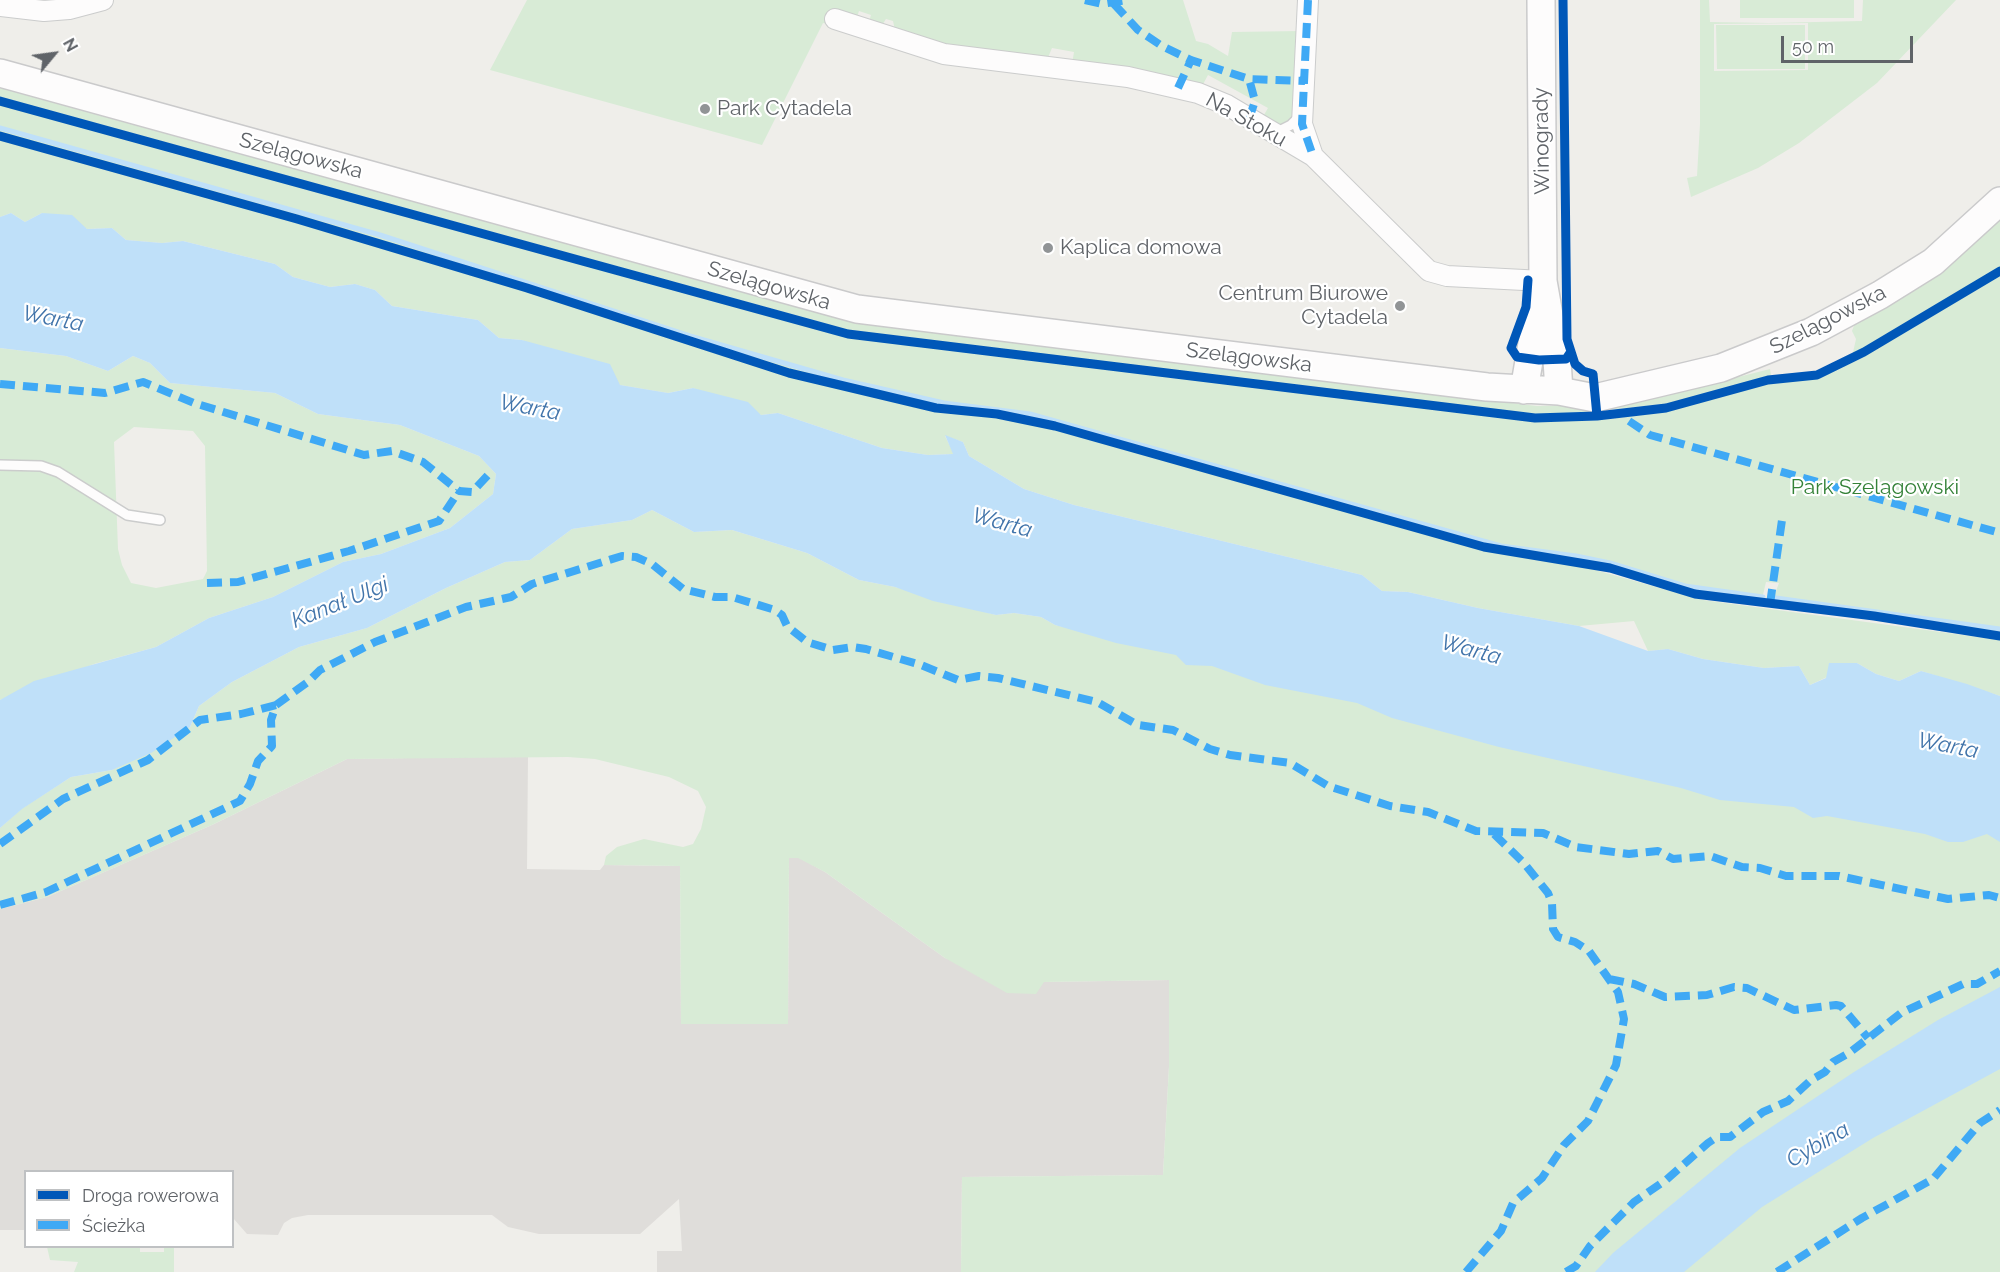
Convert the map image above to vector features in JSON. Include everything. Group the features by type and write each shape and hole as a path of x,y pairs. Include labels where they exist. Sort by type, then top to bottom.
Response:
{"street":[{"path":"0,6 44,11 69,9 103,0"},
{"path":"1308,0 1302,114 1305,139 1313,156"},
{"name":"Winogrady","path":"1541,0 1544,281 1557,360 1559,391"},
{"name":"Na Stoku","path":"835,19 944,54 1128,77 1198,93 1227,105 1272,134 1313,156 1429,271 1447,276 1544,281"},
{"name":"Szelągowska","path":"0,73 857,309 1524,390 1559,391 1606,382 1628,388 1721,368 1811,332 1933,262 2000,201"},
{"name":"Winogrady","path":"1524,390 1544,281"}],"lane":[{"path":"1272,134 1291,125 1302,114"},
{"path":"0,465 41,466 58,472 128,515 160,520"}],"shaded area":[{"path":"528,756 527,869 600,870 604,865 680,866 681,1023 788,1024 789,858 798,857 825,872 945,958 1044,982 1169,980 1169,1067 1163,1175 962,1177 961,1272 657,1272 657,1251 682,1251 679,1199 640,1234 539,1234 508,1227 492,1215 308,1215 292,1218 284,1223 278,1235 247,1234 234,1219 234,1170 24,1170 24,1230 0,1230 0,909 47,897 214,824 347,759"}],"green space":[{"name":"Park Cytadela","path":"527,0 1183,0 1196,41 1208,44 1228,56 1232,32 1301,31 1294,113 1287,122 1277,126 1261,120 1268,108 1208,75 1201,88 1072,64 1074,52 1052,48 1047,60 962,51 895,30 893,21 886,19 882,25 868,25 871,15 859,11 856,20 832,12 827,24 823,23 762,145 490,70"},
{"path":"1700,0 1709,0 1710,22 1769,23 1862,21 1863,0 1956,0 1877,83 1799,143 1758,168 1691,197 1687,178 1697,176 1700,124","holes":["1808,23 1808,70 1714,71 1714,24"]},
{"path":"1740,0 1854,0 1854,18 1740,18"},
{"path":"1716,25 1805,25 1805,69 1717,69"},
{"path":"0,88 854,323 1537,406 1590,405 1591,412 1536,415 849,330 0,97"},
{"name":"Park Szelągowski","path":"0,105 848,337 1536,422 1600,420 1657,413 1772,382 1811,379 1824,375 1851,361 1856,339 1852,331 1855,323 1906,295 1947,267 2000,219 2000,632 1775,601 1773,599 1779,583 1766,582 1762,599 1678,587 1582,559 1581,566 1703,600 2000,640 2000,696 1921,671 1899,681 1876,674 1857,663 1810,685 1799,666 1764,668 1703,659 1668,649 1648,651 1634,621 1579,626 1478,608 1408,592 1382,591 1362,575 1074,505 1024,489 969,456 963,442 945,436 954,454 928,455 882,448 778,413 761,415 693,388 668,393 620,385 522,340 499,338 478,320 392,306 375,290 355,284 330,287 293,277 275,264 183,241 162,243 126,240 112,228 87,229 42,213 25,222 11,213 0,217"},
{"path":"0,348 66,356 108,371 133,356 150,363 170,383 275,393 318,414 400,425 479,456 496,474 493,494 450,528 381,554 343,562 273,597 209,618 156,647 94,664 0,700","holes":["134,427 193,431 205,446 207,571 203,579 156,588 131,583 122,565 118,549 114,442"]},
{"path":"1770,369 1771,375 1674,403 1607,410 1607,404 1663,396"},
{"path":"652,510 694,532 732,530 807,553 859,580 895,587 996,615 1014,613 1041,617 1055,625 2000,835 2000,999 1685,1194 1666,1210 1611,1272 961,1272 962,1177 1163,1175 1169,1067 1169,980 1044,982 1036,994 1007,993 945,958 825,872 798,858 789,858 788,1024 681,1024 680,866 604,865 606,856 617,847 644,839 683,847 693,844 701,829 706,807 698,791 669,777 595,759 568,757 347,759 214,824 47,897 0,909 0,828 21,809 71,777 112,770 190,727 199,706 232,682 299,647 367,628 446,588 505,562 530,560 572,529 632,520"},
{"path":"2000,1014 2000,1272 1635,1272"},
{"path":"47,1248 140,1248 140,1252 164,1252 164,1248 174,1248 174,1272 74,1272 78,1262 50,1260"}],"water":[{"path":"11,213 25,222 42,213 72,215 87,229 112,228 126,240 162,243 183,241 275,264 293,277 330,287 355,284 375,290 392,306 478,320 499,338 522,340 610,364 620,385 668,393 693,388 748,402 761,415 778,413 882,448 928,455 953,454 945,435 963,442 969,456 1024,489 1074,505 1362,575 1382,591 1408,592 1478,608 1579,626 1648,651 1668,649 1703,659 1764,668 1799,666 1810,685 1826,678 1829,663 1857,663 1876,674 1899,681 1921,671 1967,684 2000,696 2000,842 1987,834 1963,842 1948,842 1925,834 1827,816 1813,818 1794,807 1720,800 1681,788 1499,747 1392,718 1357,703 1265,685 1212,666 1186,665 1176,655 1116,643 1055,625 1041,617 1014,613 996,615 933,601 895,587 859,580 807,553 732,530 694,532 652,510 632,520 572,529 530,560 505,562 446,588 367,628 299,647 232,682 199,706 190,727 151,753 112,770 71,777 22,809 0,828 0,700 34,681 156,647 209,618 273,597 343,562 381,554 450,528 493,494 496,474 479,456 400,425 318,414 275,393 170,383 150,363 133,356 108,371 66,356 0,348 0,217"},
{"name":"Cybina","path":"2000,987 2000,1069 1873,1138 1762,1207 1684,1272 1595,1272 1613,1253 1740,1148 1854,1072 1938,1020"}],"waterway":[{"path":"0,128 380,235 690,336 843,380 944,403 1030,414 1501,546 1576,556 1610,563 1685,586 1763,597"},
{"path":"1776,598 2000,629"}],"marked path":[{"path":"1085,0 1102,4 1128,0"},
{"path":"1308,0 1302,124 1313,156"},
{"path":"1114,4 1138,30 1162,46 1191,60 1249,79 1305,81"},
{"path":"1178,88 1191,60"},
{"path":"1249,79 1255,101 1249,119"},
{"path":"0,384 105,393 143,382 194,403 364,455 392,451 423,462 459,491 472,492 488,475"},
{"path":"1629,421 1650,435 2000,533"},
{"path":"207,583 238,582 349,551 439,521 459,491"},
{"path":"1770,604 1782,520"},
{"path":"0,905 46,892 240,801 250,784 258,761 272,746 271,720 276,705 308,682 320,670 375,642 466,607 511,597 532,584 622,556 636,557 652,564 683,589 715,597 732,597 775,610 782,615 787,626 807,642 833,650 853,647 866,649 921,665 958,680 979,676 998,678 1097,702 1138,725 1173,730 1210,749 1230,755 1290,763 1328,786 1390,806 1428,812 1476,831 1543,833 1576,847 1629,854 1658,851 1673,859 1710,856 1742,867 1760,868 1786,876 1839,876 1948,899 1989,895 2000,898"},
{"path":"0,844 63,799 148,760 200,720 241,714 276,705"},
{"path":"1466,1272 1501,1231 1513,1203 1542,1178 1564,1145 1588,1121 1616,1065 1624,1019 1618,992 1589,951 1575,942 1558,937 1553,929 1552,903 1548,893 1523,862 1493,833"},
{"path":"1566,1272 1576,1266 1590,1246 1634,1202 1666,1180 1708,1143 1717,1137 1730,1137 1763,1112 1788,1101 1811,1080 1825,1072 1833,1062 1849,1053 1901,1013 1963,984 1977,984 2000,971"},
{"path":"1609,979 1634,984 1665,997 1707,995 1734,987 1747,988 1794,1010 1841,1006 1868,1038"},
{"path":"1777,1272 1862,1218 1933,1179 1980,1123 2000,1110"}],"cycle path":[{"path":"1563,0 1567,339 1575,364 1583,371 1593,374 1597,416"},
{"path":"0,101 848,334 1535,418 1597,416 1666,408 1768,380 1817,375 1864,352 2000,271"},
{"path":"0,136 297,219 527,288 789,373 936,408 997,414 1055,426 1484,547 1610,568 1695,594 1874,616 2000,636"},
{"path":"1528,280 1526,307 1511,348 1517,357 1539,360 1566,359 1570,353"}],"place":[{"name":"Park Cytadela","path":"705,109"},
{"name":"Kaplica domowa","path":"1048,248"},
{"name":"Centrum Biurowe Cytadela","path":"1400,306"}],"water label":[{"name":"Warta","path":"53,319"},
{"name":"Warta","path":"530,408"},
{"name":"Warta","path":"1002,523"},
{"name":"Kanał Ulgi","path":"340,603"},
{"name":"Warta","path":"1471,650"},
{"name":"Warta","path":"1948,746"}]}
